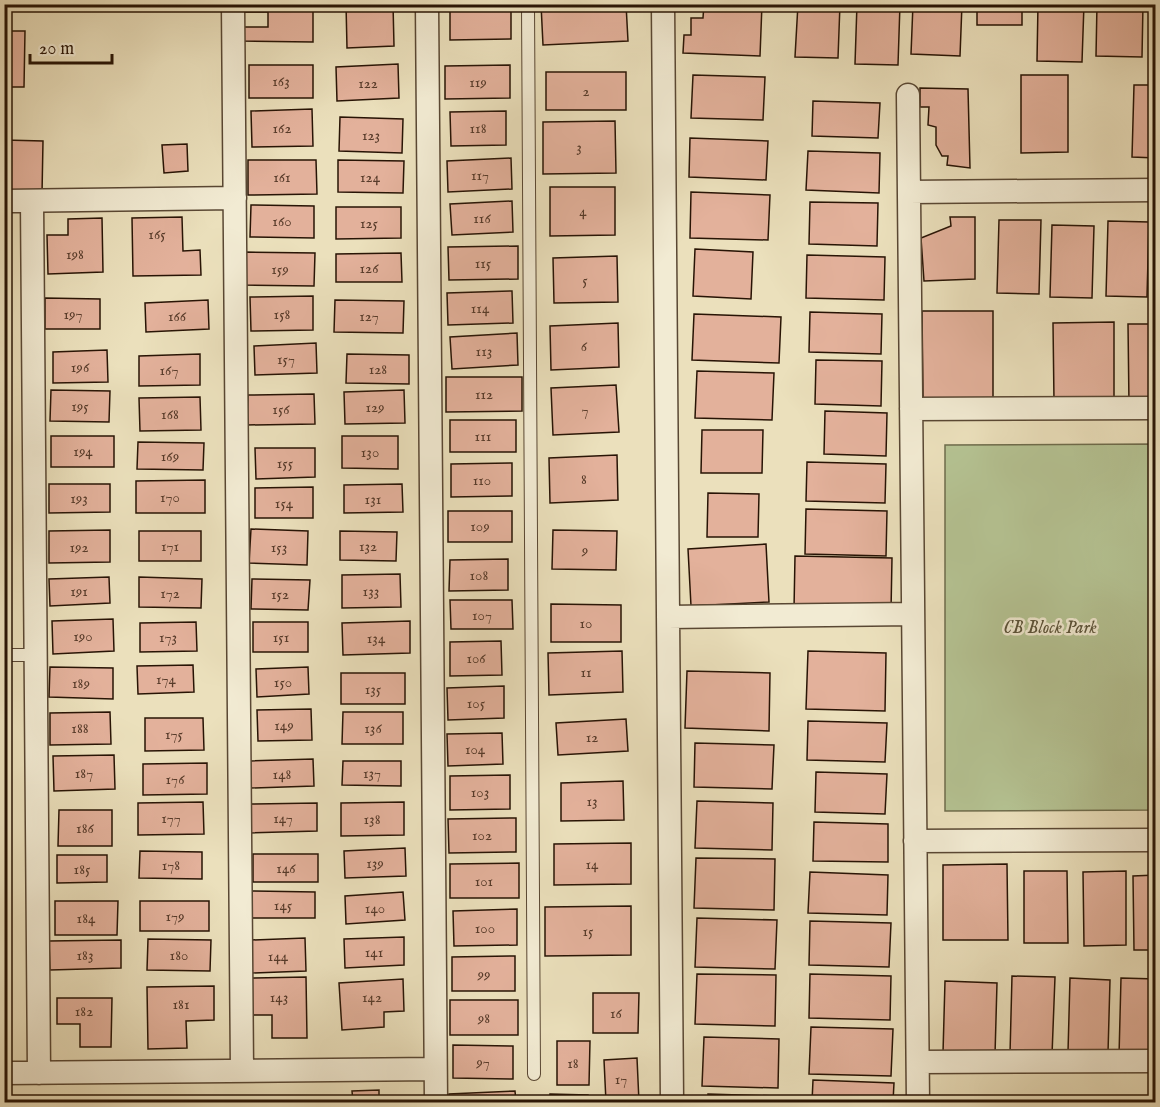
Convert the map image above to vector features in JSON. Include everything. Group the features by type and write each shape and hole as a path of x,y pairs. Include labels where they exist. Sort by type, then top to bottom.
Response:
{"street":[{"path":"233,4 242,1071"},
{"path":"427,4 436,1102"},
{"path":"663,4 672,1102"},
{"path":"908,95 918,1102"},
{"path":"909,192 1155,190"},
{"path":"4,201 235,198"},
{"path":"32,201 39,1073"},
{"path":"911,409 1155,408"},
{"path":"668,617 913,614"},
{"path":"915,841 1155,840"},
{"path":"918,1062 1155,1061"},
{"path":"4,1073 435,1069"}],"lane":[{"path":"528,4 534,1074"},
{"path":"4,655 34,655"}],"green space":[{"name":"CB Block Park","path":"1155,444 1155,810 945,811 945,445"}],"building":[{"path":"242,4 313,4 313,42 243,41 243,27 268,27 268,12 242,12"},
{"path":"346,4 393,4 394,46 347,48"},
{"path":"450,4 511,4 511,39 450,40"},
{"path":"541,4 626,4 628,41 543,45"},
{"path":"704,4 762,4 760,56 683,53 684,35 691,35 691,18 703,18"},
{"path":"798,4 840,4 838,58 795,57"},
{"path":"857,4 900,4 898,65 855,64"},
{"path":"913,4 962,4 960,56 911,54"},
{"path":"977,4 1022,4 1022,25 977,25"},
{"path":"1038,4 1084,4 1082,62 1037,61"},
{"path":"1097,4 1143,4 1142,57 1096,56"},
{"path":"4,31 25,31 24,87 4,87"},
{"path":"398,64 399,98 337,101 336,67"},
{"path":"249,65 313,65 313,98 249,98"},
{"path":"510,65 510,98 445,99 445,66"},
{"path":"546,72 626,72 626,110 546,110"},
{"path":"693,75 765,77 763,120 691,118"},
{"path":"1021,75 1068,75 1068,152 1021,153"},
{"path":"1134,85 1156,85 1156,158 1132,157"},
{"path":"920,88 968,89 970,168 947,165 948,156 942,156 936,145 936,127 928,125 929,107 920,107"},
{"path":"813,101 880,103 878,138 812,136"},
{"path":"312,109 313,146 252,147 251,111"},
{"path":"506,111 506,145 451,146 450,112"},
{"path":"340,117 403,119 402,153 339,151"},
{"path":"615,121 616,173 543,174 543,122"},
{"path":"690,138 768,141 766,180 689,177"},
{"path":"4,140 43,141 42,194 4,194"},
{"path":"187,144 188,171 164,173 162,145"},
{"path":"808,151 880,153 879,193 806,190"},
{"path":"511,158 512,189 448,192 447,161"},
{"path":"248,160 316,160 317,194 248,195"},
{"path":"338,160 404,161 403,193 338,192"},
{"path":"550,187 615,187 615,235 550,236"},
{"path":"691,192 770,195 768,240 690,238"},
{"path":"512,201 513,232 452,235 450,204"},
{"path":"810,202 878,203 877,246 809,244"},
{"path":"251,205 314,206 314,238 250,237"},
{"path":"336,207 401,207 401,238 336,239"},
{"path":"182,217 183,251 200,250 201,275 133,276 132,218"},
{"path":"950,217 975,217 975,279 924,281 921,238 951,226"},
{"path":"102,218 103,272 48,274 47,235 68,235 68,219"},
{"path":"999,220 1041,220 1039,294 997,293"},
{"path":"1108,221 1149,222 1147,297 1106,296"},
{"path":"1052,225 1094,226 1092,298 1050,297"},
{"path":"518,246 518,279 449,280 448,247"},
{"path":"695,249 753,252 751,299 693,296"},
{"path":"245,252 315,253 314,286 245,285"},
{"path":"401,253 402,282 336,282 336,254"},
{"path":"807,255 885,257 884,300 806,298"},
{"path":"617,256 618,302 554,303 553,258"},
{"path":"512,291 513,323 448,325 447,293"},
{"path":"313,296 313,330 251,331 250,297"},
{"path":"45,298 100,299 100,329 45,329"},
{"path":"208,300 209,329 146,332 145,303"},
{"path":"335,300 404,301 403,333 334,332"},
{"path":"922,311 993,311 993,398 923,398"},
{"path":"810,312 882,314 881,354 809,352"},
{"path":"694,314 781,317 779,363 692,360"},
{"path":"1114,322 1114,400 1054,401 1053,323"},
{"path":"618,323 619,367 551,370 550,326"},
{"path":"1128,324 1156,324 1156,404 1129,405"},
{"path":"517,333 518,365 452,369 450,337"},
{"path":"316,343 317,373 255,375 254,346"},
{"path":"107,350 108,382 53,383 53,352"},
{"path":"200,354 200,385 139,386 139,356"},
{"path":"347,354 409,355 409,384 346,383"},
{"path":"816,360 882,361 881,406 815,404"},
{"path":"697,371 774,373 772,420 695,418"},
{"path":"446,377 522,377 522,411 446,412"},
{"path":"616,385 619,432 553,435 551,388"},
{"path":"51,390 110,391 109,422 50,421"},
{"path":"404,390 405,423 345,424 344,392"},
{"path":"314,394 315,424 247,425 248,395"},
{"path":"200,397 201,430 140,431 139,398"},
{"path":"825,411 887,413 886,456 824,454"},
{"path":"450,420 516,420 516,452 450,452"},
{"path":"702,430 763,430 762,473 701,473"},
{"path":"51,436 114,436 114,467 51,467"},
{"path":"342,436 398,436 398,469 342,468"},
{"path":"138,442 204,443 203,470 137,469"},
{"path":"255,448 315,448 315,477 256,479"},
{"path":"617,455 618,500 550,503 549,458"},
{"path":"807,462 886,464 885,503 806,501"},
{"path":"512,463 512,496 451,497 451,464"},
{"path":"205,480 205,513 136,513 136,481"},
{"path":"49,484 110,484 110,512 49,513"},
{"path":"402,484 403,512 344,513 344,485"},
{"path":"313,487 313,518 255,518 255,488"},
{"path":"708,493 759,494 758,537 707,537"},
{"path":"806,509 887,511 886,556 805,554"},
{"path":"448,511 512,511 512,542 448,542"},
{"path":"251,529 308,531 307,565 249,563"},
{"path":"110,530 110,562 49,563 49,531"},
{"path":"553,530 617,531 616,570 552,569"},
{"path":"139,531 201,531 201,561 139,561"},
{"path":"340,531 397,532 396,561 340,560"},
{"path":"766,544 769,602 691,606 688,549"},
{"path":"795,556 892,558 891,611 794,609"},
{"path":"508,559 508,590 449,591 450,560"},
{"path":"400,574 401,607 342,608 342,575"},
{"path":"109,577 110,603 50,606 49,579"},
{"path":"139,577 202,579 201,608 139,607"},
{"path":"252,579 310,580 308,610 251,609"},
{"path":"450,600 512,600 513,629 451,629"},
{"path":"551,604 621,605 621,642 551,642"},
{"path":"113,619 114,651 53,654 52,621"},
{"path":"410,621 410,653 343,655 342,623"},
{"path":"196,622 197,651 140,652 140,623"},
{"path":"253,622 308,622 308,652 253,652"},
{"path":"501,641 502,675 450,676 450,642"},
{"path":"622,651 623,692 549,695 548,653"},
{"path":"808,651 886,653 885,711 806,709"},
{"path":"193,665 194,692 138,694 137,666"},
{"path":"50,667 113,668 113,699 49,697"},
{"path":"308,667 309,694 257,697 256,669"},
{"path":"687,671 770,673 769,731 685,728"},
{"path":"341,673 405,673 405,704 341,704"},
{"path":"504,686 504,718 448,720 447,688"},
{"path":"311,709 312,740 258,741 257,710"},
{"path":"110,712 111,744 50,745 50,713"},
{"path":"343,712 403,712 403,744 342,744"},
{"path":"145,718 203,718 204,750 145,751"},
{"path":"626,719 628,751 558,755 556,723"},
{"path":"808,721 887,723 885,762 807,760"},
{"path":"502,733 503,764 448,766 447,734"},
{"path":"695,743 774,745 772,789 694,787"},
{"path":"114,755 115,789 54,791 53,756"},
{"path":"313,759 314,786 251,788 250,761"},
{"path":"343,761 401,761 401,786 342,785"},
{"path":"207,763 207,794 143,795 143,764"},
{"path":"816,772 887,774 885,814 815,812"},
{"path":"510,775 510,809 450,810 450,776"},
{"path":"623,781 624,820 561,821 561,783"},
{"path":"697,801 773,803 772,850 695,848"},
{"path":"203,802 204,834 138,835 138,803"},
{"path":"404,802 404,835 341,836 341,803"},
{"path":"317,803 317,831 249,833 248,804"},
{"path":"59,810 112,810 112,846 58,846"},
{"path":"516,818 516,852 449,853 448,819"},
{"path":"814,822 888,824 888,862 813,861"},
{"path":"631,843 631,884 554,885 554,844"},
{"path":"405,848 406,876 345,878 344,851"},
{"path":"140,851 202,852 202,879 139,878"},
{"path":"253,854 318,854 318,882 253,882"},
{"path":"57,855 107,855 107,882 57,883"},
{"path":"696,858 775,859 774,910 694,908"},
{"path":"519,863 519,898 450,898 450,864"},
{"path":"1007,864 1008,940 943,940 943,865"},
{"path":"1024,871 1067,871 1068,943 1024,943"},
{"path":"1126,871 1126,945 1084,946 1083,872"},
{"path":"810,872 888,875 887,915 808,913"},
{"path":"1156,875 1155,950 1134,950 1133,876"},
{"path":"252,891 315,892 315,918 252,918"},
{"path":"403,892 405,920 346,924 345,896"},
{"path":"55,901 118,901 117,935 55,935"},
{"path":"140,901 209,901 209,931 140,931"},
{"path":"631,906 631,955 545,956 545,907"},
{"path":"517,909 517,945 454,946 453,911"},
{"path":"697,918 777,920 775,969 695,967"},
{"path":"810,921 891,923 889,967 809,965"},
{"path":"404,937 404,965 345,968 344,939"},
{"path":"305,938 306,971 252,973 251,940"},
{"path":"148,939 211,940 210,971 147,970"},
{"path":"121,940 121,968 50,970 49,941"},
{"path":"515,956 515,991 452,991 452,957"},
{"path":"697,974 776,975 775,1026 695,1024"},
{"path":"810,974 891,976 890,1020 809,1018"},
{"path":"1012,976 1055,977 1052,1055 1010,1054"},
{"path":"306,977 307,1038 272,1038 272,1015 251,1015 250,978"},
{"path":"1070,978 1110,980 1108,1053 1068,1052"},
{"path":"1121,978 1156,979 1156,1056 1119,1056"},
{"path":"403,979 404,1011 384,1012 384,1027 342,1030 339,983"},
{"path":"945,981 997,983 995,1055 943,1053"},
{"path":"214,986 214,1020 186,1021 187,1048 148,1049 147,987"},
{"path":"593,993 639,993 638,1033 593,1033"},
{"path":"57,998 112,998 111,1047 80,1047 80,1024 57,1024"},
{"path":"450,1000 518,1000 518,1035 450,1035"},
{"path":"811,1027 893,1029 891,1076 809,1074"},
{"path":"704,1037 779,1039 778,1088 702,1086"},
{"path":"557,1041 590,1041 589,1085 557,1085"},
{"path":"453,1045 513,1046 513,1079 453,1078"},
{"path":"637,1058 639,1102 606,1102 604,1060"},
{"path":"813,1080 894,1083 893,1102 812,1102"},
{"path":"379,1090 379,1102 353,1102 352,1091"},
{"path":"515,1091 516,1102 450,1102 449,1094"},
{"path":"550,1094 588,1095 588,1102 550,1102"},
{"path":"708,1094 776,1096 776,1102 708,1102"},
{"path":"1105,1096 1142,1097 1141,1102 1105,1102"},
{"path":"1052,1097 1094,1097 1094,1102 1052,1102"}]}
